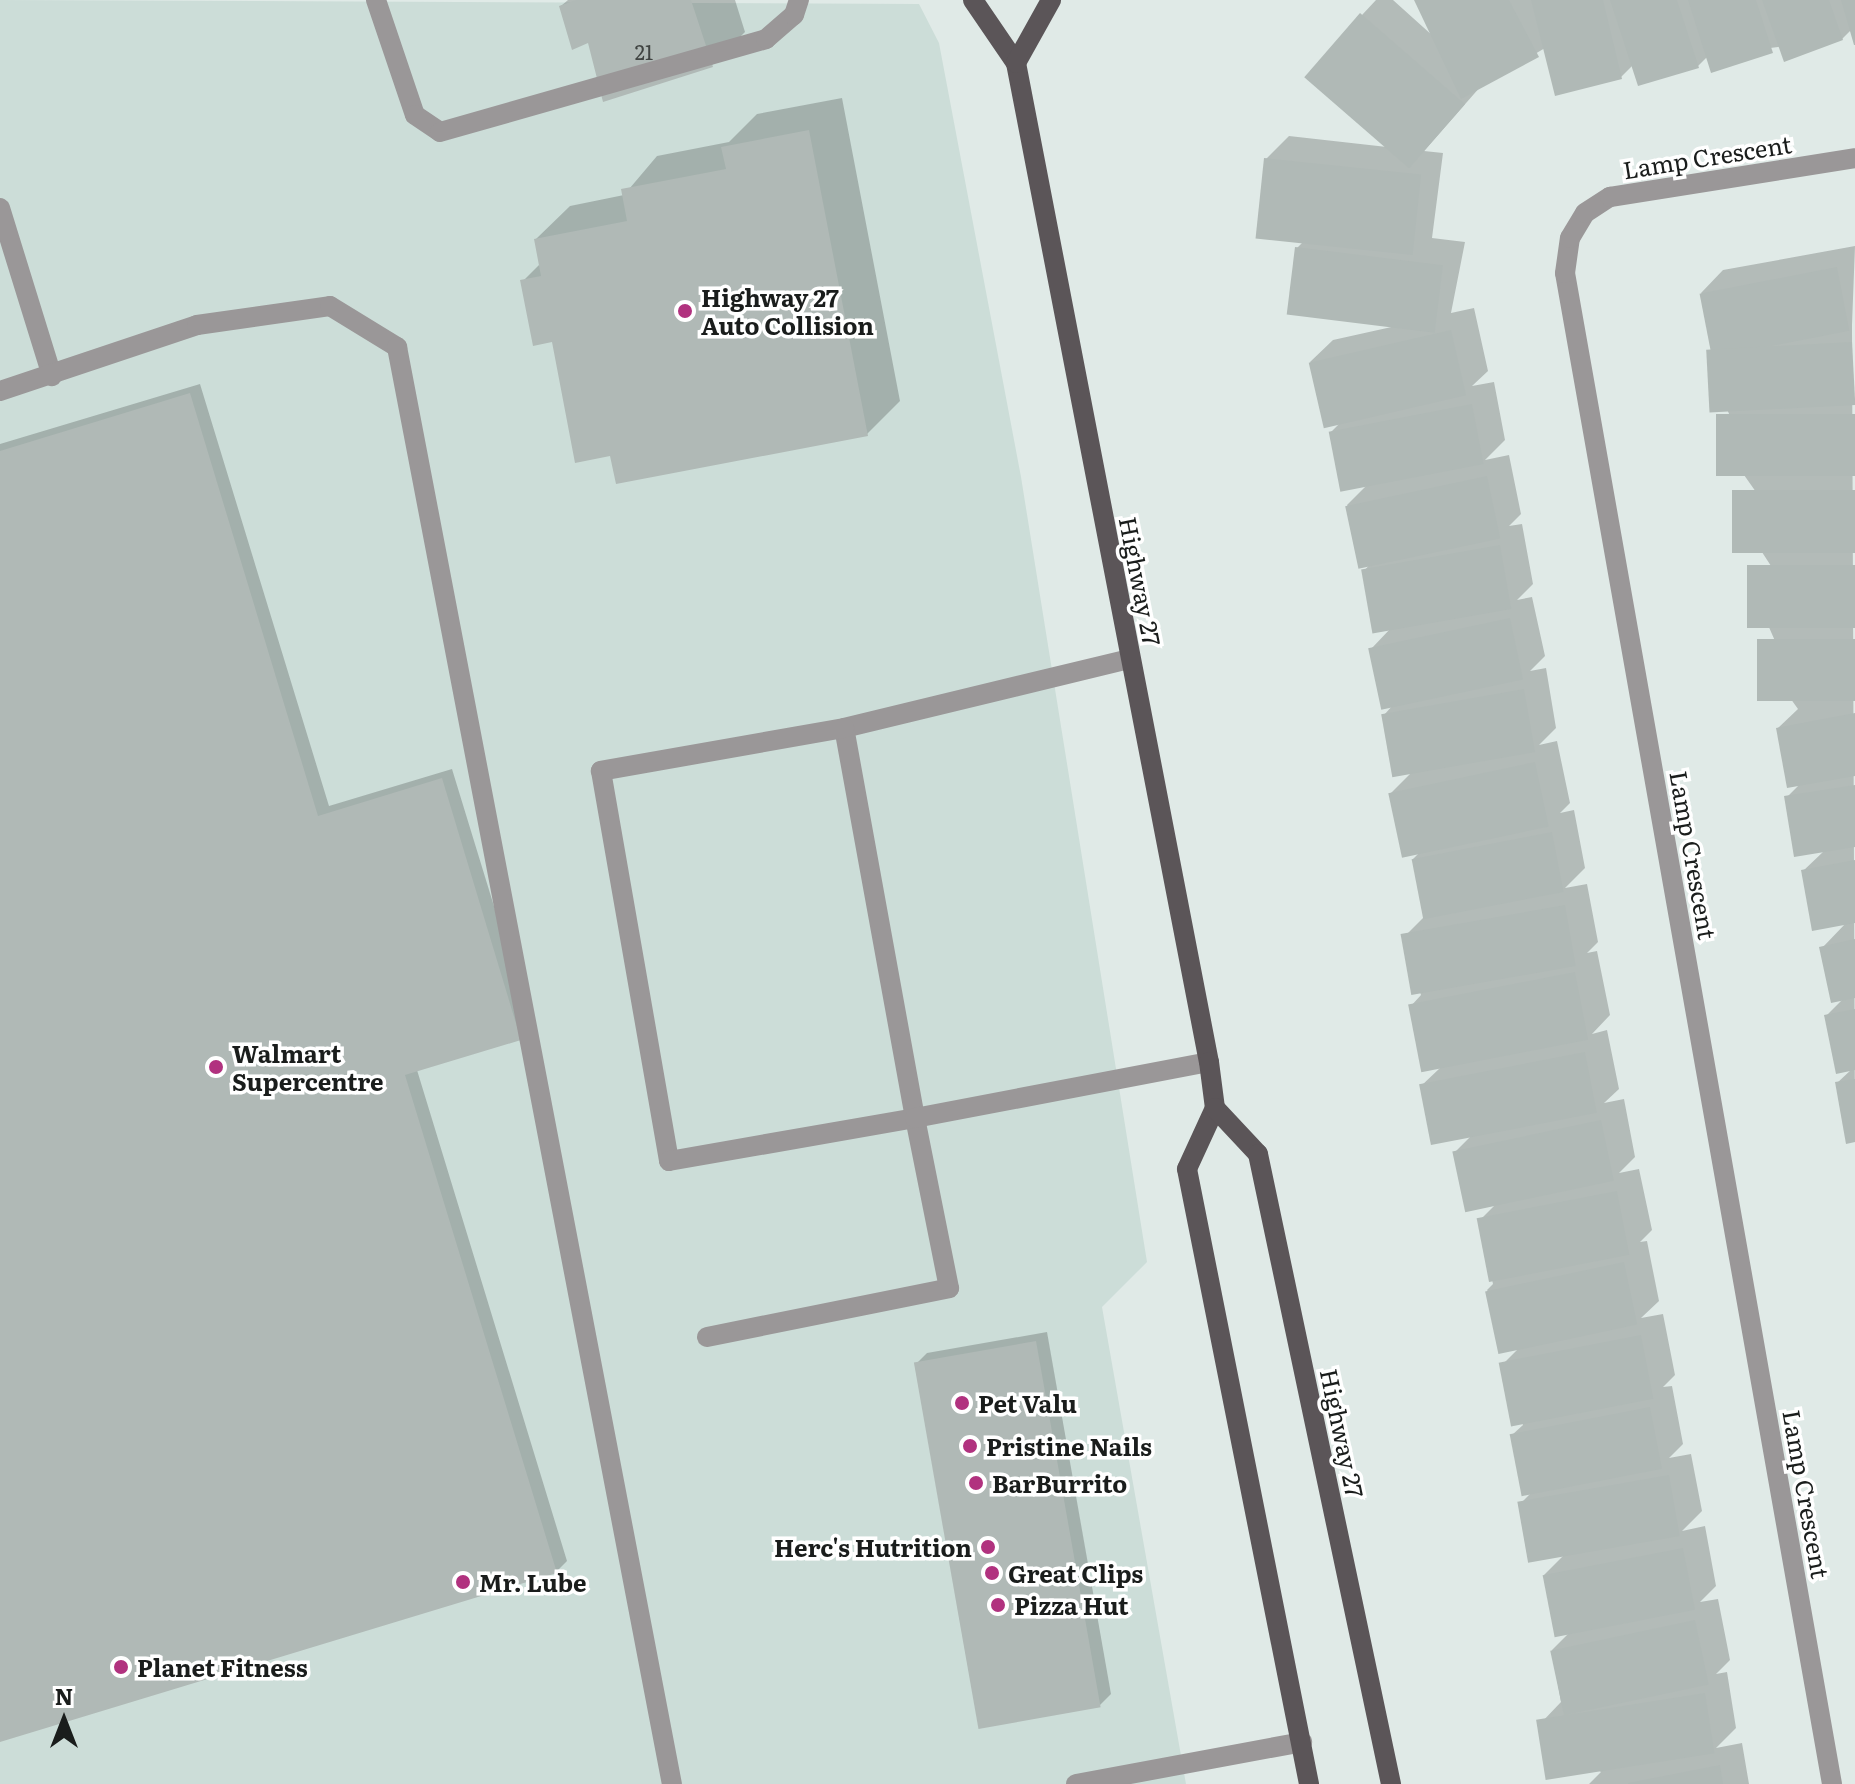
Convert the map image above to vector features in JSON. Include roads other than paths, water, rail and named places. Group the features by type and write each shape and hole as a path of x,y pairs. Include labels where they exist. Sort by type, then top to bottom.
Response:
{"main road":[{"name":"Highway 27","path":"973,0 1016,63 1209,1062 1215,1108 1258,1154 1391,1784"},
{"path":"1016,63 1051,0"},
{"path":"1215,1108 1187,1169 1309,1784"}],"street":[{"path":"376,0 415,115 440,132 766,39 794,15 799,0"},
{"name":"Lamp Crescent","path":"1832,1784 1565,273 1570,238 1585,213 1610,197 1855,158"},
{"path":"0,208 52,376"},
{"path":"0,391 197,325 330,306 397,347 672,1784"},
{"path":"1130,659 844,728 601,771 669,1161 1209,1062"},
{"path":"707,1337 949,1288 844,728"},
{"path":"1076,1784 1302,1742"}],"place":[{"name":"Highway 27 Auto Collision","path":"685,311"},
{"name":"Walmart Supercentre","path":"216,1067"},
{"name":"Pet Valu","path":"962,1403"},
{"name":"Pristine Nails","path":"970,1446"},
{"name":"BarBurrito","path":"976,1483"},
{"name":"Herc's Hutrition","path":"988,1547"},
{"name":"Great Clips","path":"992,1573"},
{"name":"Mr. Lube","path":"463,1582"},
{"name":"Pizza Hut","path":"998,1605"},
{"name":"Planet Fitness","path":"121,1667"}]}
